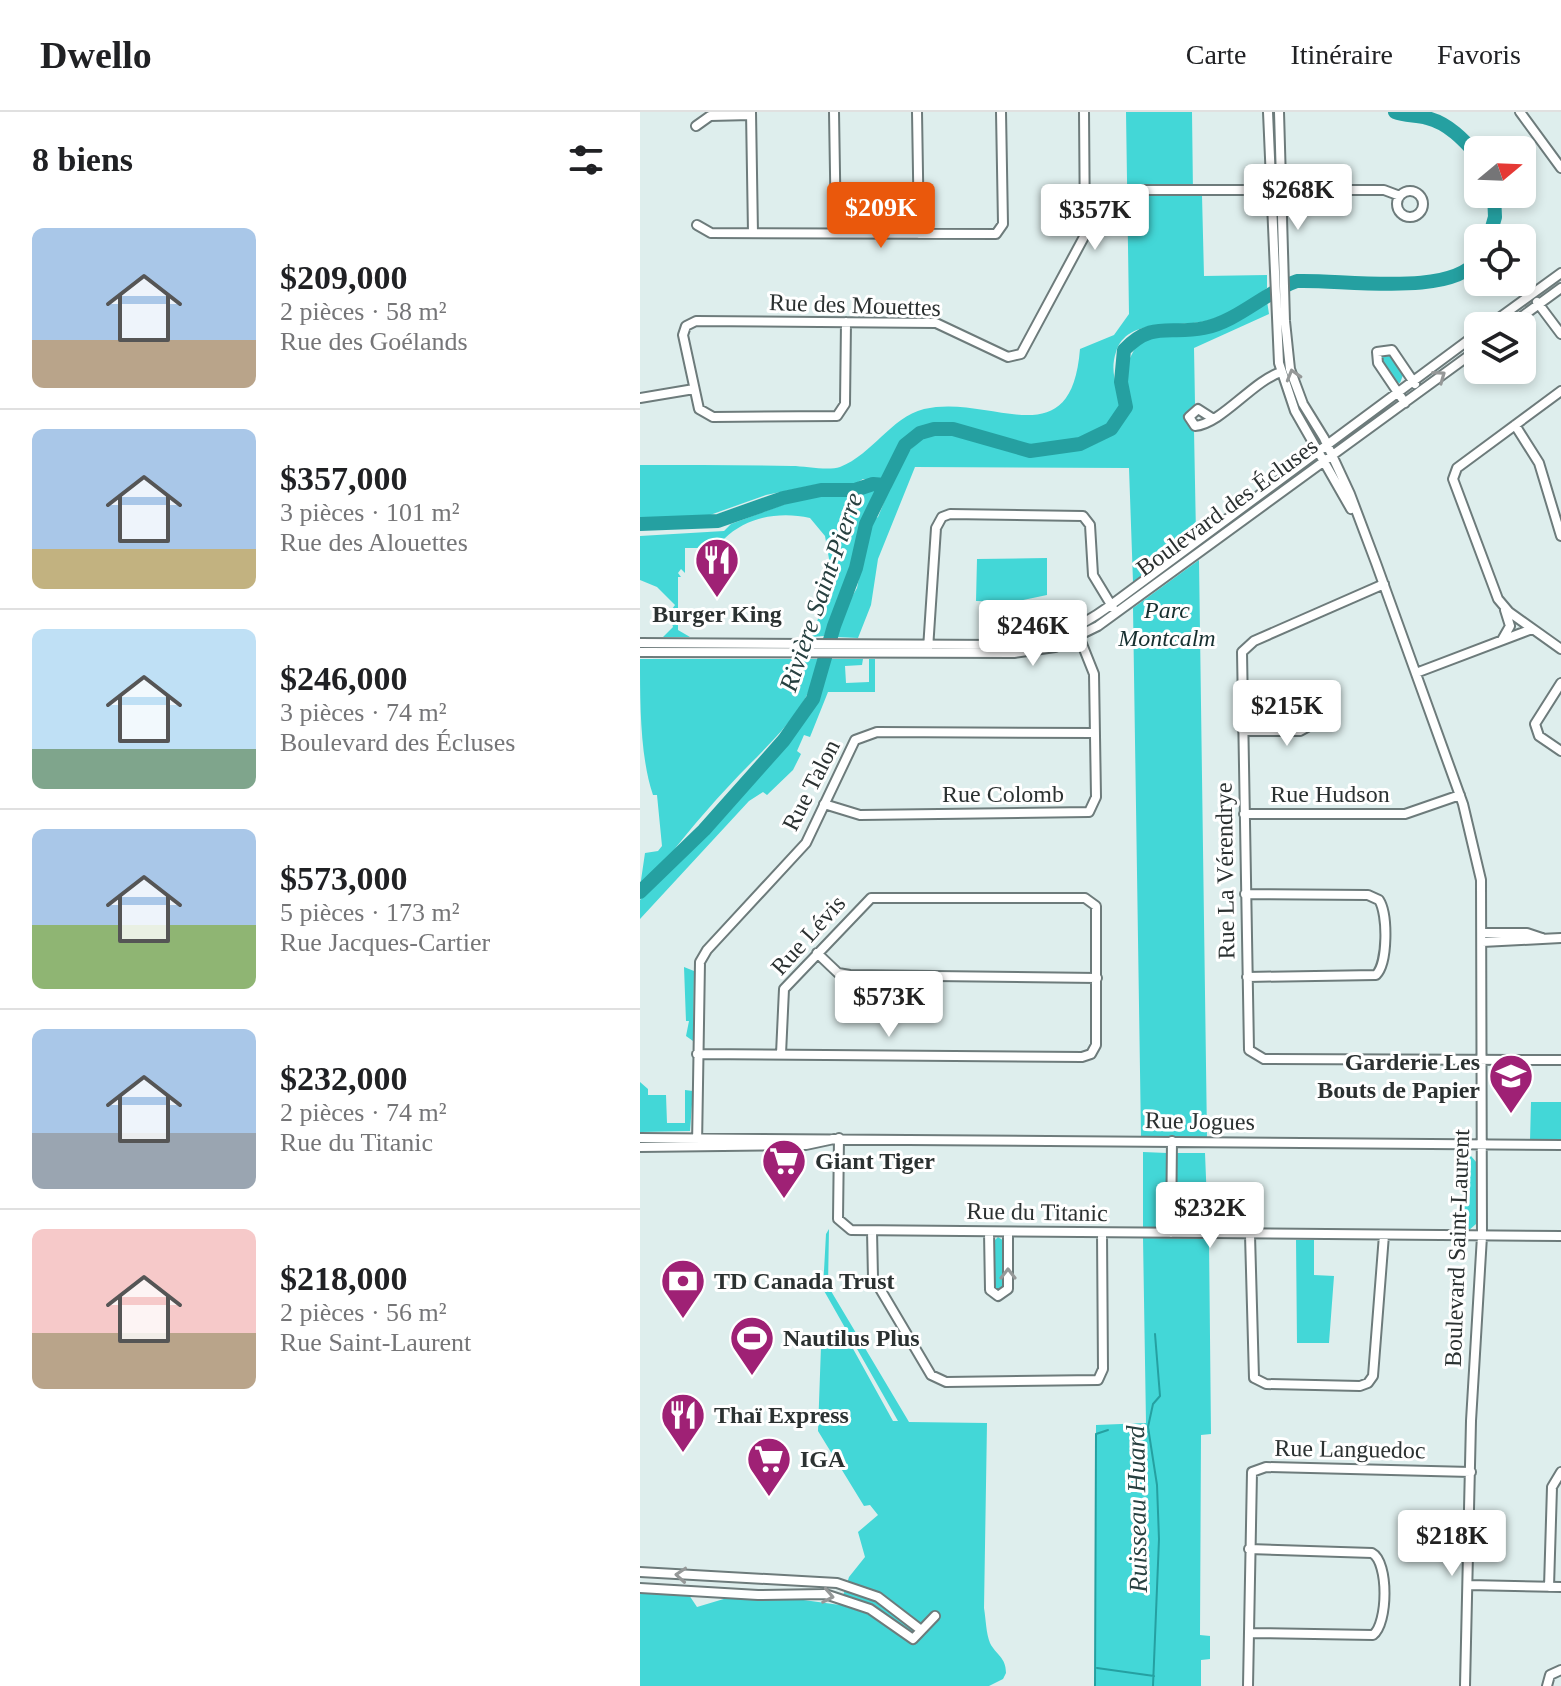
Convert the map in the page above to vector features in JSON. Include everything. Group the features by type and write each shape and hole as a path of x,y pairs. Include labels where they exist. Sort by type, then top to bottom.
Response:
{"street":[{"path":"834,112 836,233"},
{"path":"917,112 919,234"},
{"path":"697,225 711,233 999,232 1003,224 1001,112"},
{"path":"1084,112 1086,190 1384,190 1400,196"},
{"name":"Boulevard Saint-Laurent","path":"1268,112 1274,301 1281,372 1295,411 1323,448"},
{"name":"Boulevard Saint-Laurent","path":"1279,112 1284,297 1287,351 1293,377 1384,584 1460,795 1478,864 1482,937 1482,1236 1465,1686"},
{"path":"1520,112 1561,168"},
{"path":"696,126 710,116 751,114 753,233"},
{"name":"Rue des Mouettes","path":"694,389 683,338 686,326 699,321 940,323 1005,356 1016,357 1024,350 1082,242 1086,222 1086,190"},
{"path":"1536,292 1561,273"},
{"path":"1528,312 1561,288"},
{"path":"1508,312 1531,296"},
{"path":"1533,296 1561,334"},
{"path":"640,398 694,389 703,414 713,417 817,417 840,414 845,404 846,322"},
{"name":"Boulevard des Écluses","path":"1114,609 1464,344"},
{"path":"1405,403 1377,360 1379,350 1392,350 1420,392"},
{"name":"Boulevard des Écluses","path":"640,652 837,648 1033,652 1078,633 1114,609 1464,359"},
{"path":"1212,418 1266,379 1281,372"},
{"path":"1497,644 1509,630 1505,609 1490,584 1454,483 1454,474 1561,391"},
{"path":"1515,425 1539,463 1561,536"},
{"path":"928,649 936,528 942,517 950,514 1083,516 1090,525 1093,575 1114,609"},
{"name":"Rue La Vérendrye","path":"1384,584 1246,646 1242,656 1248,1048 1253,1055 1264,1059 1483,1059"},
{"path":"1505,609 1561,649"},
{"path":"1416,673 1532,629"},
{"name":"Rue Colomb","path":"824,804 860,815 1084,814 1094,808 1094,670 1078,633"},
{"name":"Boulevard des Écluses","path":"640,643 820,648"},
{"path":"1561,683 1535,727 1539,736 1561,751"},
{"path":"1243,731 1295,732 1318,721"},
{"name":"Rue Talon","path":"697,1141 698,973 702,958 801,850 851,745 866,734 1095,733"},
{"name":"Rue Hudson","path":"1244,814 1405,814 1460,795"},
{"path":"1245,894 1368,895 1379,900 1383,910 1383,963 1376,975 1247,977"},
{"name":"Rue Lévis","path":"781,1054 784,989 863,903 875,896 1085,898 1094,903 1097,912 1097,978"},
{"path":"1482,937 1527,933 1543,938 1561,938"},
{"path":"697,1054 1089,1055 1096,1045 1097,978 846,975 835,970 817,953"},
{"path":"1483,1059 1561,1060"},
{"name":"Rue Jogues","path":"640,1138 814,1145 839,1138 1561,1145"},
{"name":"Rue du Titanic","path":"839,1138 839,1221 847,1229 1561,1236"},
{"name":"Rue Jogues","path":"640,1147 697,1141"},
{"path":"1171,1233 1172,1141"},
{"path":"872,1231 873,1277 935,1379 1092,1383 1099,1379 1103,1369 1102,1233"},
{"path":"989,1232 990,1290 1002,1297 1008,1289 1008,1232"},
{"path":"1250,1235 1252,1372 1257,1381 1266,1384 1363,1385 1373,1376 1384,1235"},
{"name":"Rue Languedoc","path":"1248,1686 1250,1477 1259,1468 1471,1472"},
{"path":"1549,1587 1552,1487 1561,1472"},
{"path":"1249,1549 1372,1553 1381,1560 1384,1570 1382,1622 1373,1635 1249,1633"},
{"path":"640,1572 837,1583 878,1597 921,1630"},
{"path":"1468,1585 1561,1587"},
{"path":"640,1588 758,1595 825,1594 870,1609 913,1639 935,1616"},
{"path":"1547,1686 1550,1675 1561,1670"}],"green space":[{"path":"1126,112 1192,112 1193,194 1202,195 1204,276 1267,275 1267,288 1238,308 1206,321 1142,328 1131,333 1116,352 1113,367 1122,407 1110,425 1070,444 1023,446 952,425 925,427 901,441 881,480 863,479 853,485 819,484 766,495 710,515 640,518 640,465 835,468 852,461 901,420 924,409 950,406 1024,415 1045,413 1061,403 1074,383 1080,349 1114,335 1129,314"},
{"path":"1267,301 1269,314 1194,348 1195,404 1184,418 1194,430 1196,535 1133,582 1129,468 915,467 878,559 871,605 858,638 836,637 842,614 857,588 870,522 878,517 902,458 926,434 953,432 1010,452 1056,452 1099,442 1116,431 1128,414 1127,364 1138,342 1148,337 1209,333"},
{"path":"1390,353 1403,375 1400,383 1395,382 1381,360 1383,354"},
{"path":"873,490 879,493 824,636 812,637 832,576 825,536 810,518 787,515 743,525 724,539 724,548 685,548 685,573 681,569 678,573 681,577 678,577 678,630 690,637 663,637 673,627 669,613 675,605 657,587 640,580 640,536 724,531 731,524 807,496 853,495"},
{"path":"1047,558 1047,595 1013,602 976,601 977,559"},
{"name":"Parc Montcalm","path":"1199,560 1207,1137 1141,1137 1133,608"},
{"path":"640,659 821,659 806,697 783,730 706,811 648,884 640,887 645,853 658,851 662,846 657,795 653,795 643,747"},
{"path":"830,659 863,659 862,665 845,666 846,683 869,682 869,659 875,659 875,692 828,692 810,737 804,735 797,751 801,754 793,770 767,795 763,792 749,801 640,919 640,900 793,733 809,709"},
{"path":"684,967 694,971 693,1041 686,1036 689,1021 686,1021"},
{"path":"640,1082 648,1089 648,1095 666,1095 667,1123 685,1123 685,1090 693,1091 690,1131 640,1132"},
{"path":"1531,1102 1561,1102 1561,1141 1530,1141"},
{"path":"1143,1152 1167,1153 1167,1221 1160,1228 1143,1228"},
{"path":"1177,1153 1205,1153 1208,1228 1184,1228 1176,1221"},
{"path":"1463,1156 1471,1156 1477,1163 1476,1224 1468,1231 1463,1231"},
{"path":"829,1229 828,1286 909,1422 987,1423 984,1608 989,1639 1003,1660 1006,1673 1003,1679 989,1686 640,1686 640,1592 689,1595 697,1607 727,1598 789,1598 840,1605 849,1577 865,1557 858,1532 878,1515 870,1505 864,1506 818,1431 821,1346 815,1342 841,1327 893,1421 898,1421 823,1289 826,1234"},
{"path":"998,1237 1004,1241 1004,1289 1000,1293 994,1289 994,1241"},
{"path":"1143,1238 1209,1239 1211,1434 1201,1435 1200,1635 1210,1636 1210,1659 1201,1660 1201,1686 1095,1686 1096,1425 1146,1423"},
{"path":"1296,1240 1314,1240 1314,1275 1334,1276 1329,1343 1297,1343"}],"waterway":[{"path":"1395,112 1442,124 1464,141"},
{"path":"1493,224 1495,208"},
{"path":"640,524 718,521 783,498 821,490 855,490 873,484 885,485 905,445 920,433 934,429 953,429 1030,451 1080,444 1111,429 1126,407 1121,382 1124,350 1144,335 1216,324 1297,281 1422,283 1446,279 1464,271"},
{"name":"Rivière Saint-Pierre","path":"640,892 704,830 784,740 813,699 834,626 856,568 866,524 885,485"},
{"name":"Ruisseau Huard","path":"1153,1686 1159,1539 1157,1485 1148,1427 1153,1404 1160,1396 1155,1334"},
{"path":"1095,1686 1096,1434 1108,1430"},
{"path":"1097,1668 1154,1676"}],"place":[{"name":"Burger King","path":"717,599"},
{"name":"Garderie Les Bouts de Papier","path":"1511,1115"},
{"name":"Giant Tiger","path":"784,1200"},
{"name":"TD Canada Trust","path":"683,1320"},
{"name":"Nautilus Plus","path":"752,1377"},
{"name":"Thaï Express","path":"683,1454"},
{"name":"IGA","path":"769,1498"}]}
